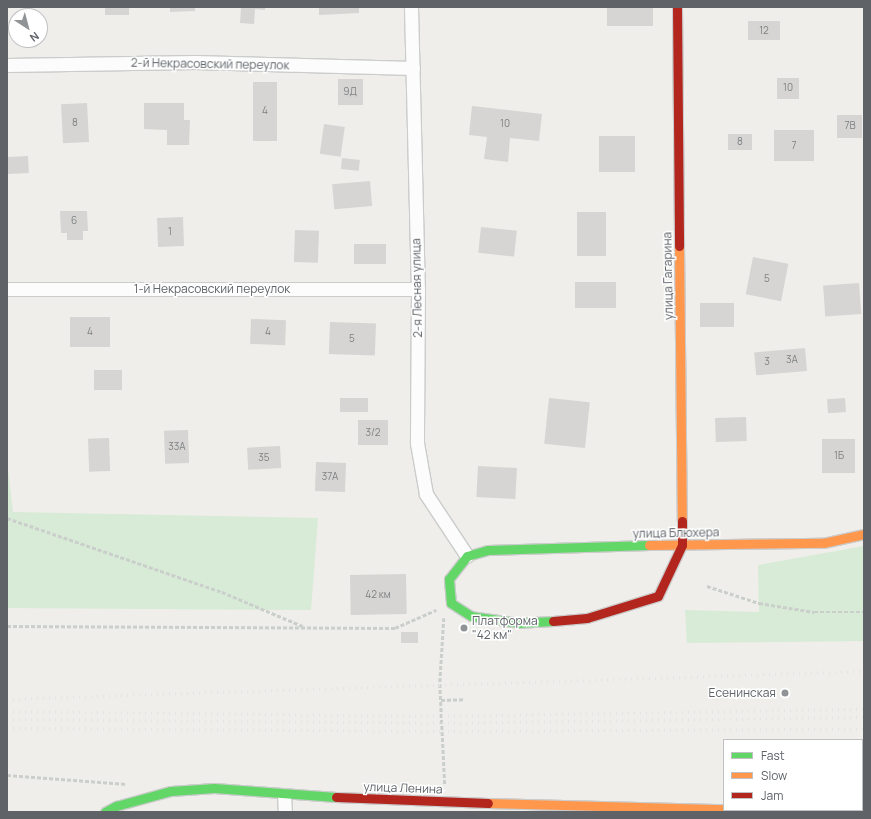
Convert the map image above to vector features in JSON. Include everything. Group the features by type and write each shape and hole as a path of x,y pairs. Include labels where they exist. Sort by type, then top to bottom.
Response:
{"street":[{"name":"2-я Лесная улица","path":"412,7 418,288 417,443 426,494 467,556"},
{"name":"улица Гагарина","path":"677,7 682,545"},
{"name":"2-й Некрасовский переулок","path":"7,65 195,62 413,68"},
{"name":"1-й Некрасовский переулок","path":"7,289 418,288"},
{"name":"улица Блюхера","path":"467,556 488,550 823,543 864,534"},
{"path":"467,556 448,579 451,603 471,616 520,623 587,618 658,596 682,545"},
{"name":"улица Ленина","path":"105,812 116,806 171,792 214,788 284,795 446,802 704,811 723,809"},
{"path":"284,795 285,812"}],"path":[{"path":"7,518 222,592 308,628"},
{"path":"707,586 759,603 814,612 864,612"},
{"path":"7,626 395,628 451,603"},
{"path":"446,802 441,700 443,622 451,603"},
{"path":"441,700 465,699"},
{"path":"7,776 134,786"}],"green space":[{"path":"7,461 13,512 318,518 311,610 7,608"},
{"path":"864,546 864,641 687,643 685,610 759,612 758,565"}],"building":[{"path":"105,7 129,7 129,15 105,15"},
{"path":"170,7 195,7 195,11 170,12"},
{"path":"234,7 265,7 265,10 255,9 254,24 240,23 241,8"},
{"path":"319,7 359,7 359,13 319,15"},
{"path":"607,7 653,7 653,26 607,26"},
{"path":"748,21 780,21 780,40 748,40"},
{"path":"777,78 799,78 799,99 777,99"},
{"path":"338,79 363,79 363,105 338,105"},
{"path":"253,82 277,82 277,141 253,141"},
{"path":"87,103 89,142 63,143 61,104"},
{"path":"144,103 184,103 184,120 190,120 189,145 167,145 167,130 144,129"},
{"path":"472,106 542,114 539,141 510,138 508,162 484,159 487,137 469,135"},
{"path":"837,115 862,115 862,138 837,138"},
{"path":"324,124 345,127 341,157 320,154"},
{"path":"774,130 814,130 814,161 774,161"},
{"path":"728,134 752,134 752,150 728,150"},
{"path":"599,136 635,136 635,172 599,172"},
{"path":"28,156 29,173 8,174 7,157"},
{"path":"342,158 360,160 359,171 341,169"},
{"path":"370,181 372,206 334,209 332,184"},
{"path":"60,211 87,211 88,231 83,231 83,240 67,240 67,233 61,233"},
{"path":"577,212 606,212 606,256 577,256"},
{"path":"183,217 184,246 158,247 157,218"},
{"path":"481,227 517,231 514,257 478,253"},
{"path":"295,230 319,231 318,263 294,262"},
{"path":"354,244 386,244 386,264 354,264"},
{"path":"753,257 788,264 781,301 746,294"},
{"path":"575,282 616,282 616,308 575,308"},
{"path":"859,283 861,314 825,316 823,286"},
{"path":"700,303 734,303 734,327 700,327"},
{"path":"70,317 110,317 110,347 70,347"},
{"path":"251,319 286,320 285,345 250,344"},
{"path":"330,322 376,324 375,356 329,354"},
{"path":"805,348 807,371 756,375 754,352"},
{"path":"94,370 122,370 122,390 94,390"},
{"path":"340,398 368,398 368,412 340,412"},
{"path":"549,398 590,402 585,448 544,444"},
{"path":"845,398 846,412 828,413 827,399"},
{"path":"746,417 747,441 716,442 715,418"},
{"path":"358,420 388,420 388,445 358,445"},
{"path":"188,430 189,463 165,464 164,431"},
{"path":"109,438 110,471 89,472 88,439"},
{"path":"822,439 855,439 855,473 822,473"},
{"path":"280,446 281,468 248,470 247,448"},
{"path":"316,462 346,463 345,492 315,491"},
{"path":"478,466 517,468 515,499 476,497"},
{"path":"406,574 407,614 351,615 350,575"},
{"path":"401,632 418,632 418,643 401,643"}],"railway":[{"path":"7,699 864,671"},
{"path":"7,711 442,716 864,709"},
{"path":"7,719 442,723 864,717"},
{"path":"7,728 442,731 864,729"}],"traffic: fast":[{"path":"553,621 520,623 471,616 451,603 449,579 467,556 488,550 649,545"},
{"path":"105,812 116,806 171,791 214,788 336,797"}],"traffic: slow":[{"path":"679,246 682,521"},
{"path":"649,545 823,543 864,534"},
{"path":"488,803 723,809"}],"traffic: jam":[{"path":"677,7 679,246"},
{"path":"553,621 587,618 658,596 682,545 682,521"},
{"path":"336,797 488,803"}],"place":[{"name":"Платформа \"42 км\"","path":"464,628"},
{"name":"Есенинская","path":"785,693"}]}
